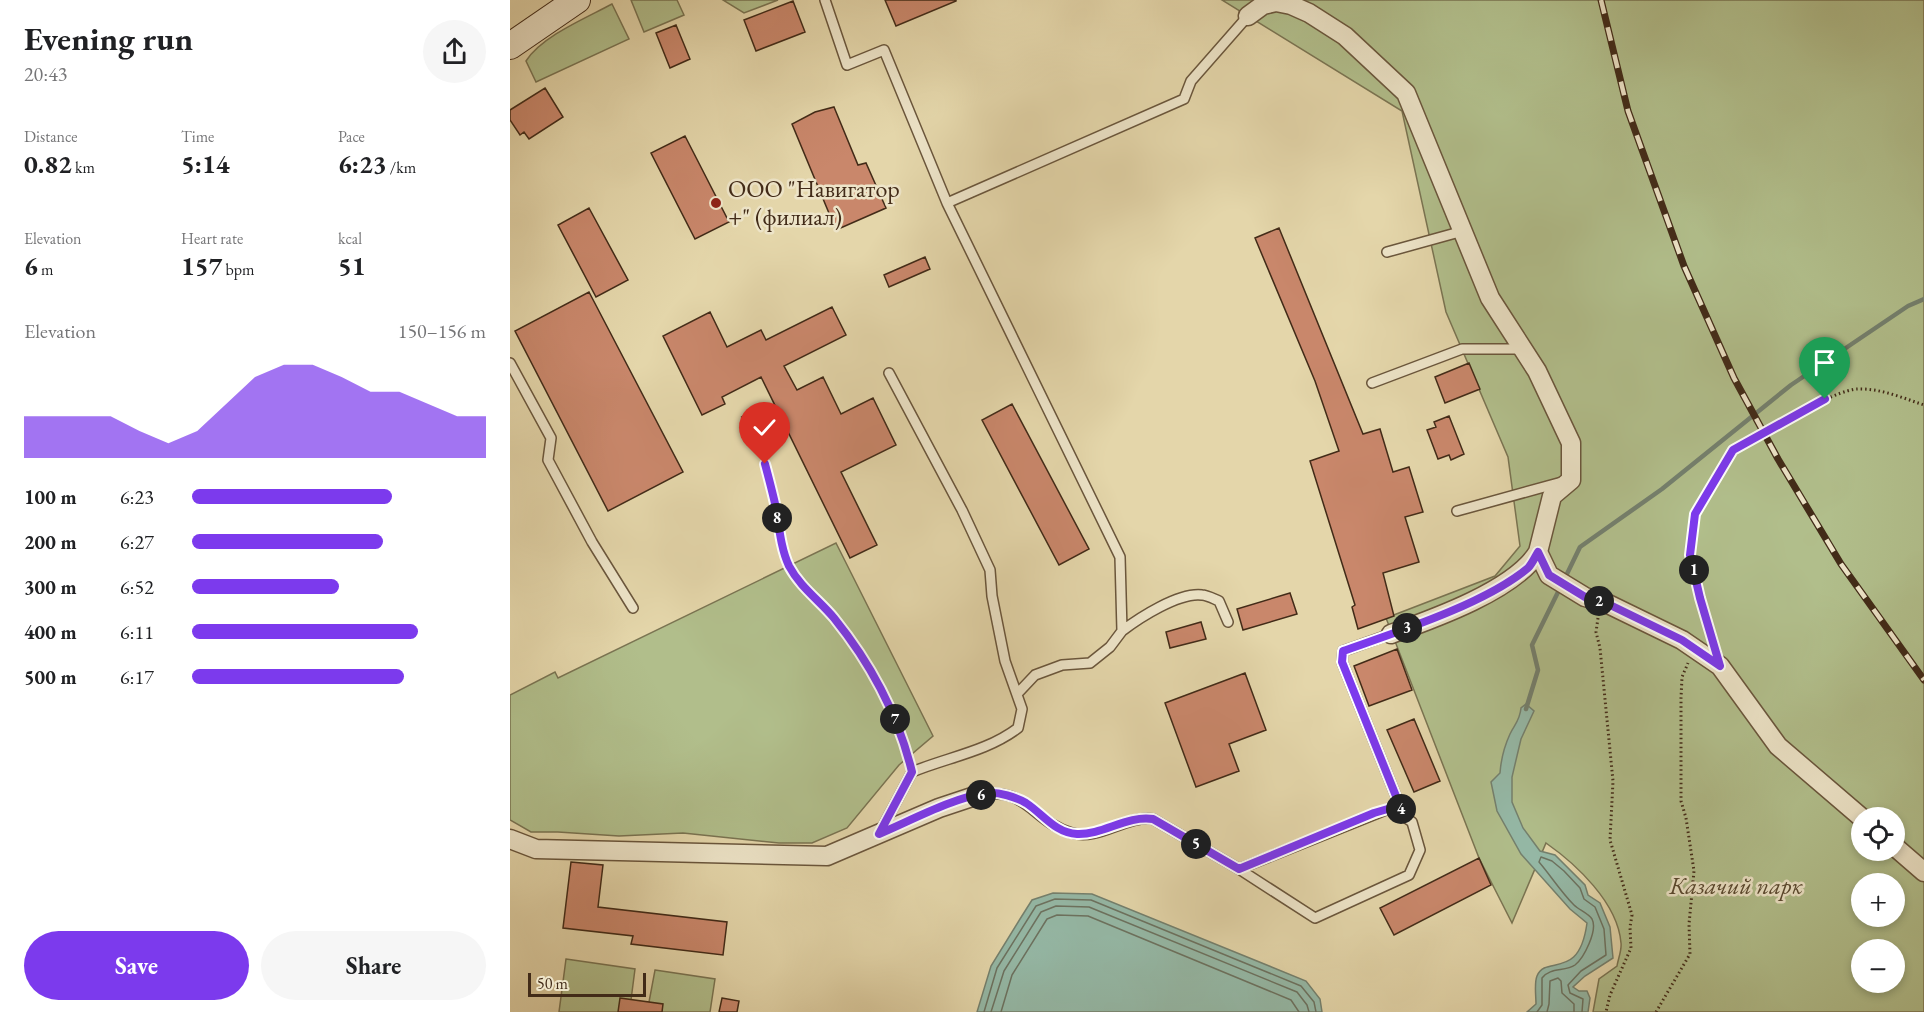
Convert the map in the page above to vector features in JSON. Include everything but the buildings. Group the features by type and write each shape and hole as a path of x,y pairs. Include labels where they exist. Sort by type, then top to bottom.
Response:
{"main road":[{"path":"510,46 577,0"}],"street":[{"path":"1248,16 1263,5 1276,2 1291,4 1345,36 1406,93 1490,298 1538,371 1571,443 1570,480 1552,496 1538,552 1529,566 1484,594 1391,634"},
{"path":"1538,552 1549,575 1585,597 1600,601 1682,640 1720,666 1778,746 1851,809"},
{"path":"510,839 536,849 827,856 939,808 972,797"},
{"path":"1905,856 1924,872"}],"lane":[{"path":"825,0 847,65 884,50 947,203 1120,558 1122,631"},
{"path":"947,203 1184,99 1191,81 1248,16"},
{"path":"1387,252 1463,231"},
{"path":"1372,383 1462,350 1523,349"},
{"path":"510,363 551,438 548,460 592,542 633,608"},
{"path":"879,834 912,772 980,750 1002,740 1018,728 1022,709 1005,662 992,596 990,570 962,510 889,373"},
{"path":"1457,511 1570,480"},
{"path":"1018,693 1035,675 1062,665 1090,663 1110,647 1122,631 1147,612 1175,601 1201,594 1220,602 1227,621"},
{"path":"1391,634 1343,651 1342,662 1404,816"},
{"path":"972,797 988,793 1006,795 1024,802 1054,827 1075,834 1093,833 1140,818 1153,819 1239,869 1315,918 1409,875 1420,850 1412,822 1391,808 1239,869"}],"path":[{"path":"1720,666 1690,555 1695,514 1733,450 1825,399 1856,388 1887,393 1924,405"},
{"path":"742,416 765,464 781,541 789,567 860,651 883,691 903,736 912,772"},
{"path":"1600,601 1596,632 1600,648 1613,781 1610,840 1632,915 1631,948 1610,995 1606,1012"},
{"path":"1656,1012 1690,954 1692,944 1689,924 1694,871 1686,818 1681,801 1681,710 1682,677 1695,649"}],"green space":[{"path":"631,0 677,0 684,15 644,32"},
{"path":"723,0 778,0 744,13"},
{"name":"Казачий парк","path":"1222,0 1924,0 1924,1012 1593,1012 1599,979 1617,966 1621,946 1618,928 1604,899 1594,886 1570,862 1546,843 1512,923 1479,858 1386,618 1495,576 1520,546 1508,457 1446,312 1402,111"},
{"path":"612,4 629,39 536,82 526,61 533,52 565,28"},
{"path":"836,543 933,736 899,765 847,828 812,843 779,843 683,833 619,836 531,832 510,820 510,695 555,672 558,678"},
{"path":"566,959 635,969 631,1000 618,1012 559,1012"},
{"path":"655,970 715,979 710,1012 656,1012 649,1002"}],"water":[{"path":"1526,704 1534,711 1521,739 1512,777 1512,802 1523,828 1540,851 1555,855 1585,885 1588,895 1600,903 1610,927 1613,958 1585,976 1573,987 1579,991 1587,991 1590,998 1588,1012 1527,1012 1536,1004 1535,986 1541,970 1570,960 1577,953 1583,941 1587,923 1570,909 1521,854 1497,811 1491,782 1500,773 1506,744 1521,708"},
{"path":"1053,893 1092,894 1306,981 1320,999 1322,1012 977,1012 991,966 1032,900"}],"waterway":[{"path":"1565,578 1580,547 1662,489 1791,385 1908,306 1924,299"},
{"path":"1526,709 1538,670 1532,645 1561,586"}],"railway":[{"path":"1601,0 1628,111 1684,266 1734,378 1778,459 1841,564 1924,680"}],"place":[{"name":"ООО \"Навигатор +\" (филиал)","path":"716,203"}],"route":[{"path":"765,464 776,507 781,541 789,567 860,651 883,691 903,736 912,772 879,834 939,808 988,793 1006,795 1024,802 1054,827 1075,834 1093,833 1140,818 1153,819 1239,869 1374,813 1391,808 1404,816 1342,662 1343,651 1412,626 1484,594 1529,566 1538,552 1549,575 1585,597 1606,603 1682,640 1720,666 1690,555 1695,514 1733,450 1825,399"}]}
